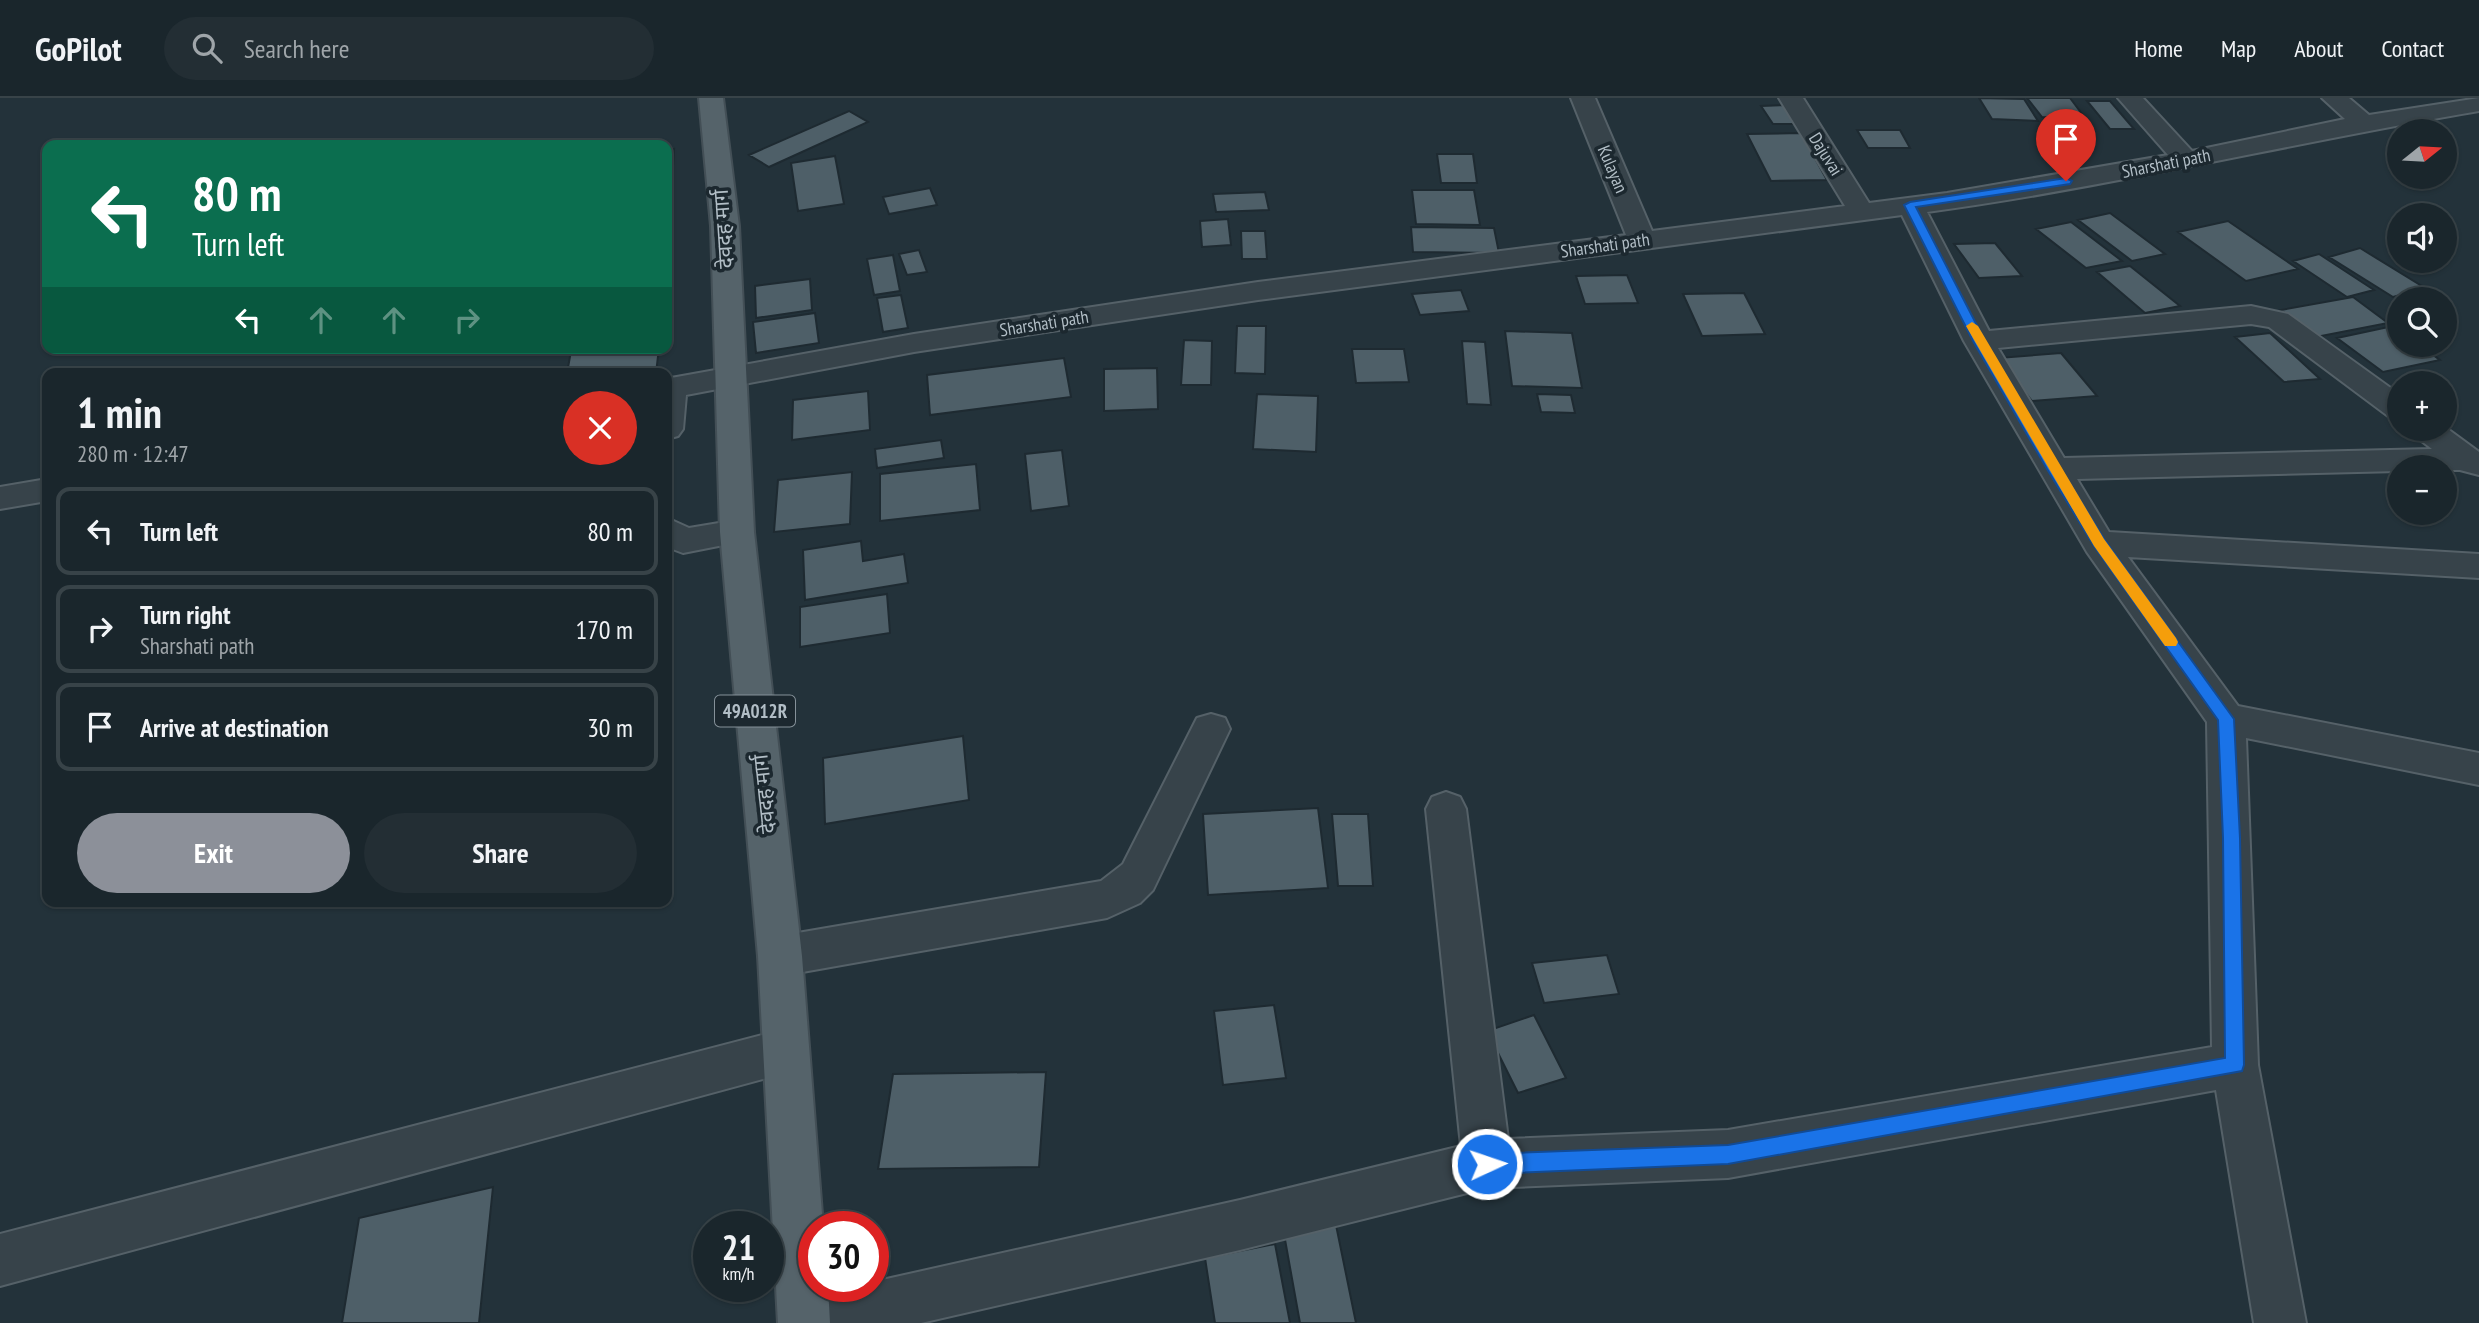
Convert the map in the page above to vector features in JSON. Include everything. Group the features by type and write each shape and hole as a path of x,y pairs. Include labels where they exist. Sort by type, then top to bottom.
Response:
{"main road":[{"name":"देवदह मार्ग","path":"712,98 725,226 737,531 780,956 805,1323"}],"street":[{"name":"Kulayan","path":"1583,98 1642,240"},
{"name":"Dajuvai","path":"1791,98 1861,211"},
{"path":"2130,98 2186,160"},
{"path":"2334,98 2364,123"},
{"name":"Sharshati path","path":"672,388 969,334 1258,291 1910,205 2186,160 2364,123 2479,104"},
{"path":"1910,205 1979,341 2099,543 2226,719 2235,1065 2280,1323"},
{"path":"1979,341 2251,315 2278,320 2387,400"},
{"path":"2442,441 2473,464"},
{"path":"2054,469 2473,464"},
{"path":"0,498 42,491"},
{"path":"672,533 683,541 737,531"},
{"path":"2099,543 2479,566"},
{"path":"2226,719 2479,769"},
{"path":"780,956 1107,899 1125,890 1138,877 1211,729"},
{"path":"1446,809 1487,1164"},
{"path":"0,1260 785,1051"},
{"path":"805,1323 1240,1224 1487,1164 1728,1154 2235,1065"}],"building":[{"path":"1979,98 2024,99 2038,121 1992,119"},
{"path":"2027,98 2070,98 2085,118 2042,117"},
{"path":"2087,101 2110,101 2134,129 2110,129"},
{"path":"1785,105 1798,124 1773,124 1761,106"},
{"path":"849,111 868,122 769,167 749,155"},
{"path":"1857,130 1900,130 1910,148 1868,148"},
{"path":"1801,133 1827,180 1771,181 1747,134"},
{"path":"672,149 674,149 672,182"},
{"path":"1437,154 1473,154 1477,183 1441,183"},
{"path":"835,156 844,204 798,211 791,163"},
{"path":"930,188 937,205 889,214 883,197"},
{"path":"1412,190 1474,190 1480,225 1416,224"},
{"path":"1265,192 1269,210 1216,212 1213,194"},
{"path":"2110,213 2165,254 2132,261 2078,220"},
{"path":"1228,219 1231,245 1202,247 1200,221"},
{"path":"2228,221 2298,269 2246,281 2178,232"},
{"path":"2071,222 2122,261 2086,268 2036,229"},
{"path":"1411,227 1494,228 1499,253 1413,252"},
{"path":"1241,231 1265,231 1267,259 1242,259"},
{"path":"1995,243 2022,276 1979,278 1954,244"},
{"path":"2360,248 2387,265 2387,273 2401,273 2423,287 2387,287 2387,293 2329,257"},
{"path":"919,250 927,272 907,275 899,254"},
{"path":"2319,254 2374,290 2347,297 2293,261"},
{"path":"893,255 900,291 874,295 867,259"},
{"path":"2130,266 2180,306 2145,313 2097,272"},
{"path":"1627,275 1638,303 1585,304 1576,276"},
{"path":"810,279 812,310 756,318 755,286"},
{"path":"1461,290 1469,311 1420,315 1412,294"},
{"path":"1744,293 1765,334 1702,336 1683,294"},
{"path":"901,295 908,328 883,332 877,298"},
{"path":"2353,297 2387,323 2316,337 2281,310"},
{"path":"815,313 819,343 756,353 753,322"},
{"path":"1237,326 1266,326 1265,374 1235,373"},
{"path":"2387,327 2387,357 2436,357 2440,360 2383,372 2337,338"},
{"path":"1505,331 1572,333 1582,388 1512,386"},
{"path":"2270,333 2320,379 2284,382 2235,337"},
{"path":"1184,340 1212,341 1211,385 1181,385"},
{"path":"1462,341 1485,342 1491,405 1467,404"},
{"path":"1352,349 1404,349 1409,382 1356,383"},
{"path":"2061,353 2097,396 2032,401 1998,358"},
{"path":"570,354 658,354 657,368 568,368"},
{"path":"1064,358 1071,397 930,415 927,375"},
{"path":"1157,368 1158,409 1104,411 1104,369"},
{"path":"868,391 870,430 792,440 793,400"},
{"path":"1257,394 1318,396 1316,452 1253,449"},
{"path":"1537,394 1571,395 1575,413 1541,412"},
{"path":"941,440 944,458 877,468 875,449"},
{"path":"1062,450 1069,506 1031,511 1025,454"},
{"path":"976,464 980,510 880,521 880,474"},
{"path":"852,472 850,524 774,532 778,480"},
{"path":"861,541 863,561 904,554 908,583 805,600 803,550"},
{"path":"887,594 890,633 800,647 800,607"},
{"path":"963,736 969,800 825,824 823,758"},
{"path":"1318,808 1328,888 1208,895 1203,814"},
{"path":"1332,814 1368,814 1373,886 1338,886"},
{"path":"1607,955 1619,994 1544,1003 1532,963"},
{"path":"1274,1005 1286,1078 1223,1085 1214,1011"},
{"path":"1534,1015 1566,1078 1518,1093 1487,1031"},
{"path":"1046,1072 1039,1167 878,1169 893,1074"},
{"path":"493,1187 479,1323 342,1323 359,1218"},
{"path":"1336,1225 1356,1323 1300,1323 1284,1234"},
{"path":"1275,1244 1290,1323 1215,1323 1205,1258"}],"slow traffic":[{"path":"1972,326 2099,543 2170,642"}],"route":[{"path":"1487,1164 1728,1154 2235,1065 2226,719 2099,543 1979,341 1910,205 2066,181"}]}
